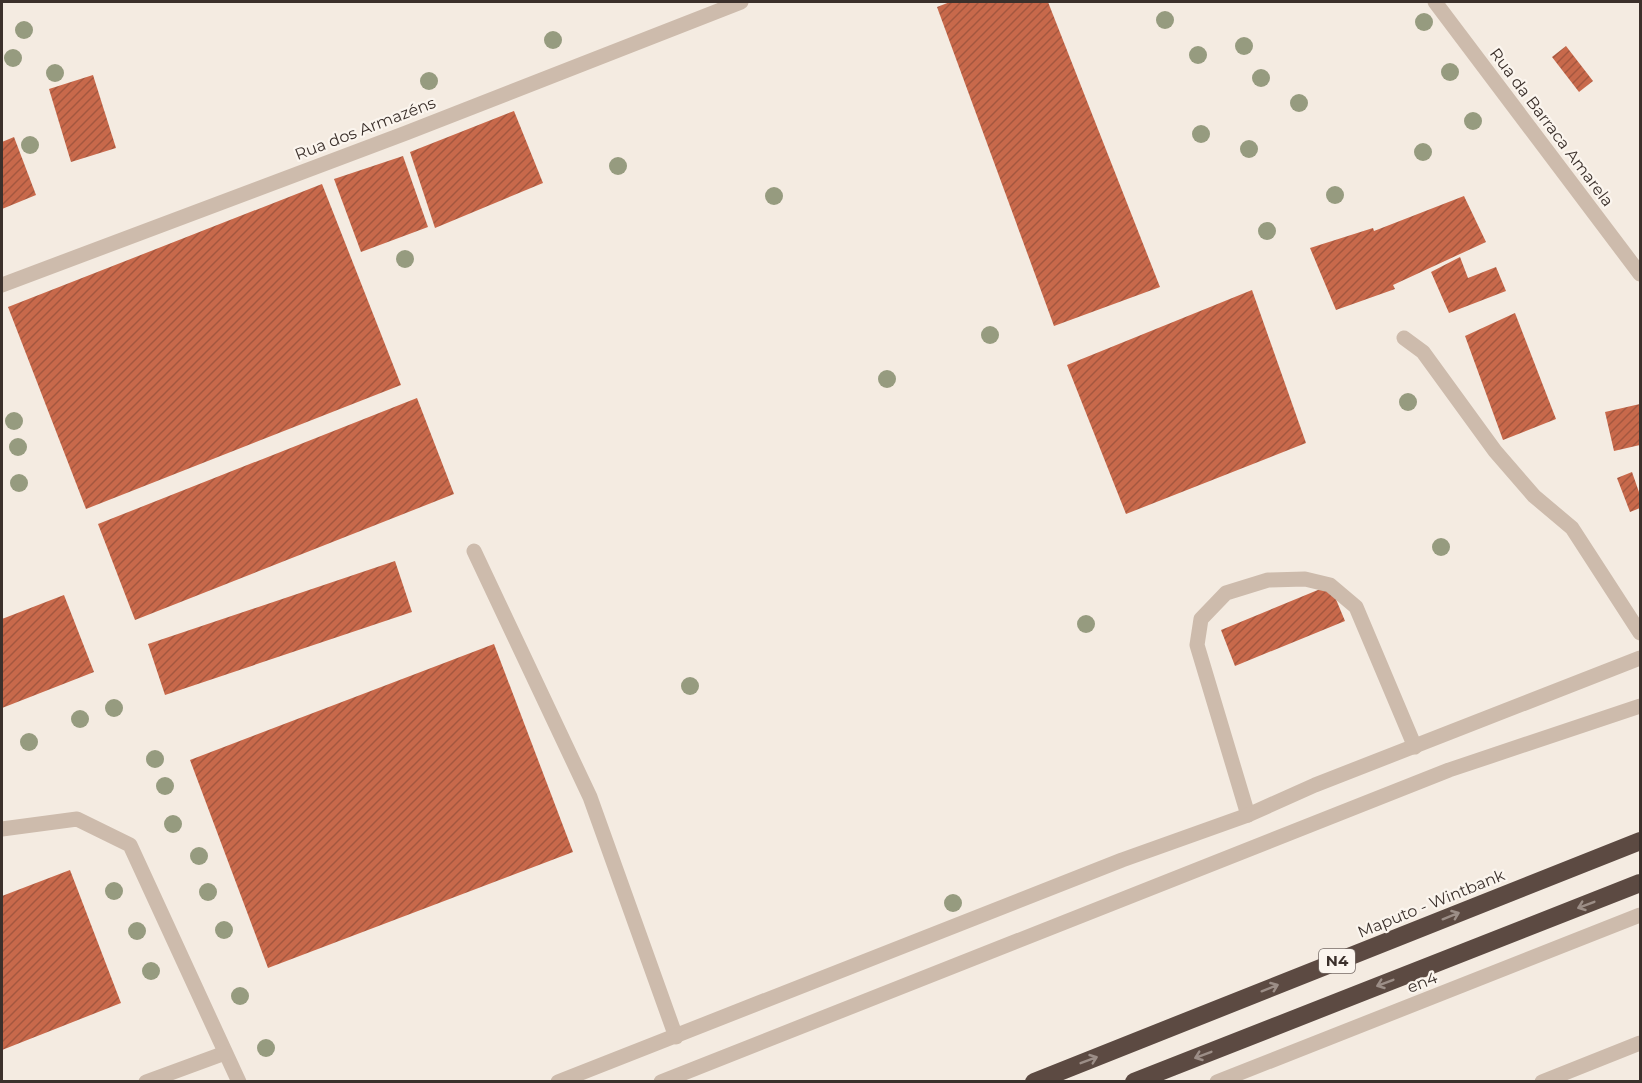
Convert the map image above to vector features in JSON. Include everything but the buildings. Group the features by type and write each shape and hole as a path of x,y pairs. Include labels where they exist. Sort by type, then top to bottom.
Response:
{"highway":[{"name":"Maputo - Wintbank","path":"1034,1082 1641,841"},
{"name":"N4","path":"1134,1082 1641,883"}],"street":[{"name":"Rua dos Armazéns","path":"2,285 406,133 741,2"},
{"name":"Rua da Barraca Amarela","path":"1435,2 1641,274"},
{"path":"1404,338 1423,352 1495,451 1534,496 1572,528 1641,633"},
{"path":"474,551 590,797 675,1037"},
{"path":"1248,814 1197,645 1201,619 1226,592 1268,580 1305,579 1330,585 1356,607 1415,747"},
{"path":"558,1082 1122,860 1248,814 1315,785 1641,658"},
{"path":"661,1082 1449,770 1641,706"},
{"path":"2,829 77,819 130,845 239,1082"},
{"name":"en4","path":"1217,1082 1641,915"},
{"path":"1542,1082 1641,1043"},
{"path":"146,1082 225,1053"}]}
